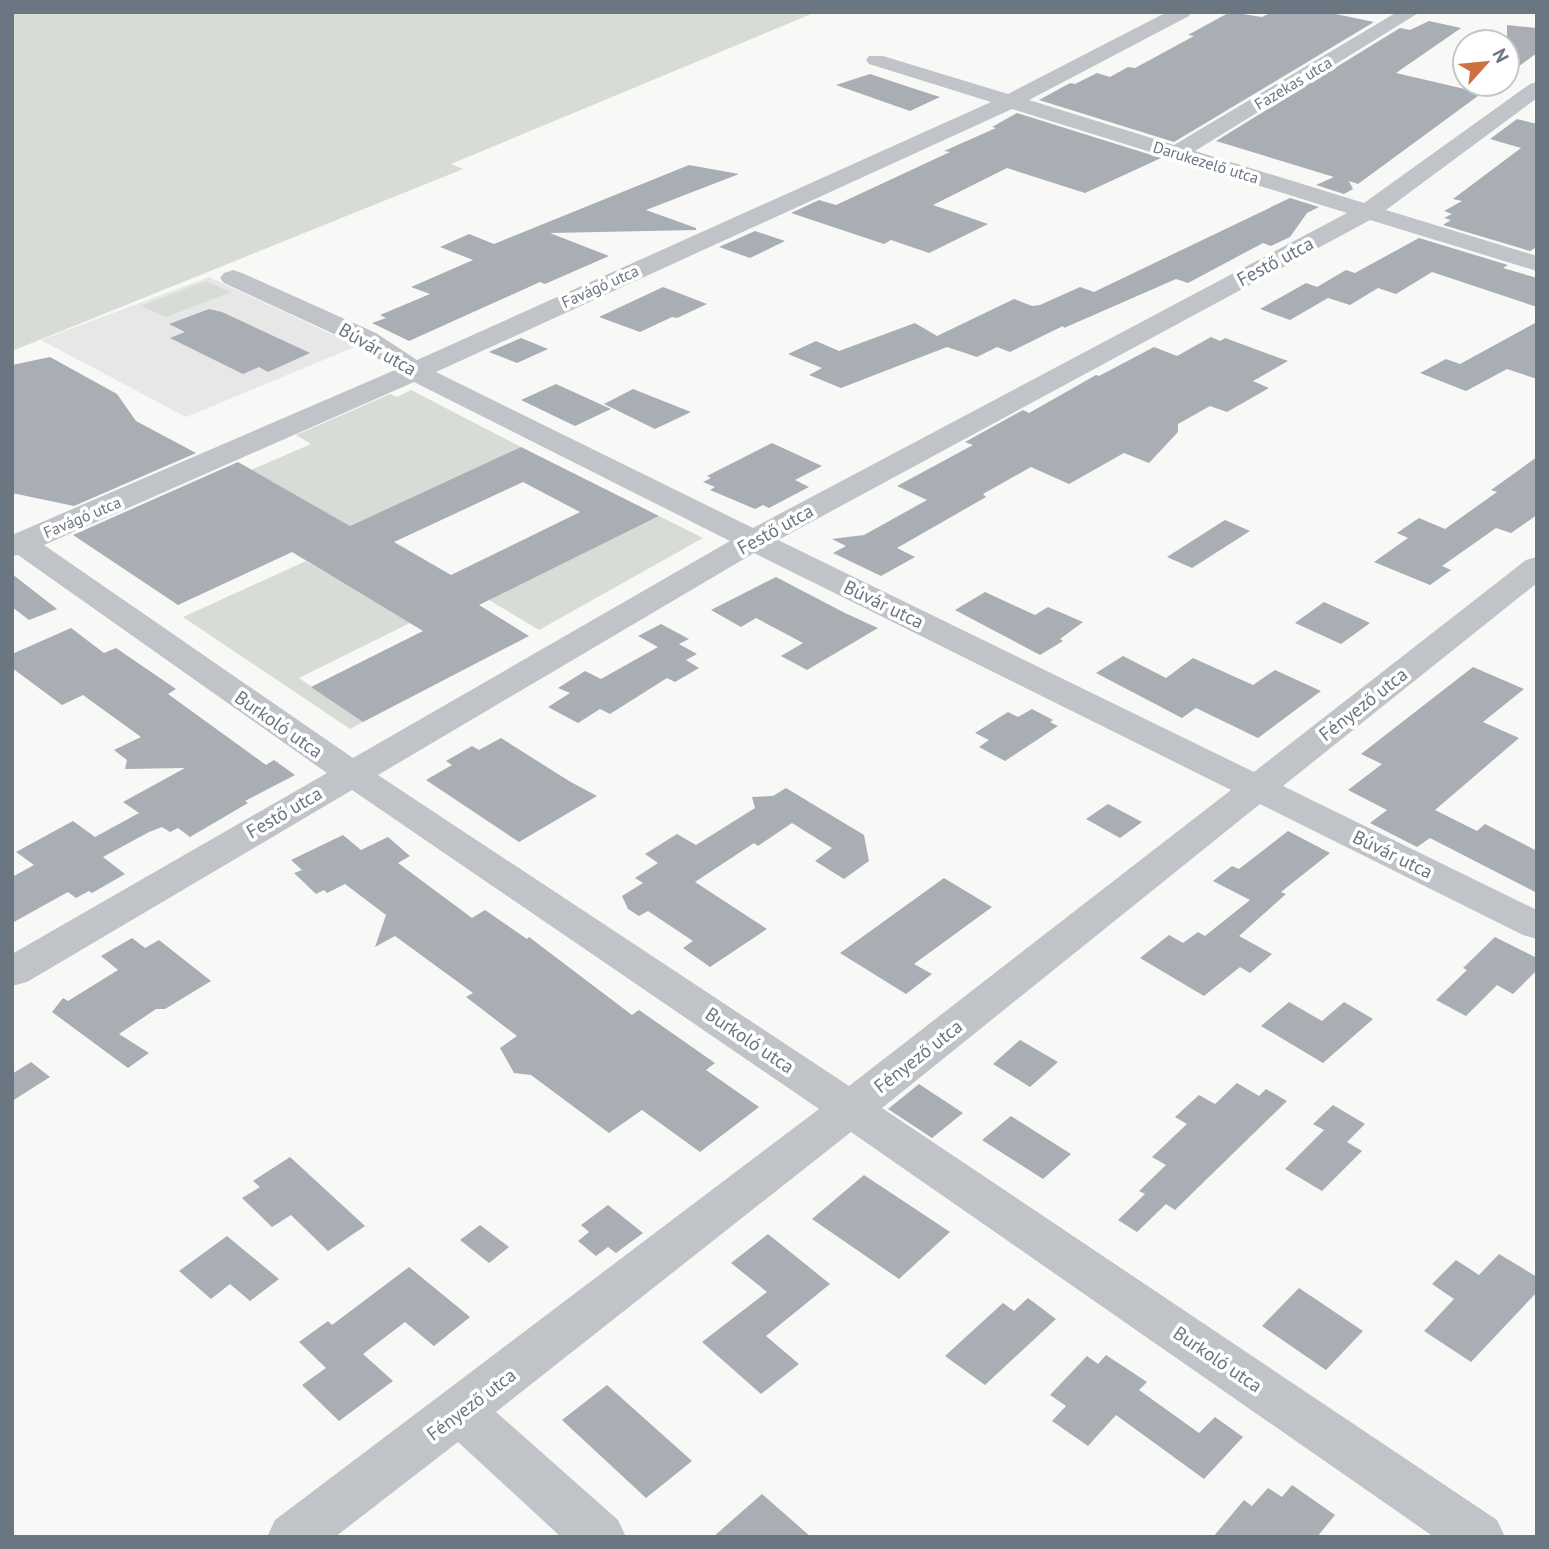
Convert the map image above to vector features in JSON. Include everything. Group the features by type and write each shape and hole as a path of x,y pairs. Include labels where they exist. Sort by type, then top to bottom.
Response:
{"street":[{"name":"Favágó utca","path":"17,545 415,370 1009,102 1182,12"},
{"name":"Fazekas utca","path":"1176,153 1411,12"},
{"name":"Darukezelő utca","path":"876,60 1537,264"},
{"name":"Festő utca","path":"12,972 754,540 1367,212 1537,88"},
{"name":"Búvár utca","path":"233,278 367,339 435,383 1537,926"},
{"name":"Burkoló utca","path":"17,545 1478,1537"},
{"name":"Fényező utca","path":"295,1537 461,1412 851,1109 1537,567"},
{"path":"461,1412 599,1537"}],"shaded area":[{"path":"816,12 451,164 463,169 12,351 12,14"},
{"path":"209,277 357,346 186,417 41,340"},
{"path":"206,281 231,292 166,317 141,306"},
{"path":"411,390 521,447 350,526 251,470 311,444 296,435 390,394 397,397"},
{"path":"659,516 703,538 539,630 489,600"},
{"path":"306,561 410,623 299,678 363,722 350,729 183,617"}],"building":[{"path":"1230,12 1262,17 1272,12 1326,12 1374,22 1174,142 1039,100 1070,83 1075,84 1097,73 1110,77 1128,67 1135,68 1194,36 1188,35"},
{"path":"1429,21 1461,28 1451,28 1451,35 1396,73 1451,86 1451,98 1475,98 1358,184 1349,181 1353,189 1344,194 1316,185 1334,177 1216,141 1400,28 1410,30"},
{"path":"1507,25 1537,28 1537,53 1521,65 1521,28 1507,28"},
{"path":"870,74 940,97 910,111 836,85"},
{"path":"1017,113 1161,158 1085,193 1007,168 933,205 988,224 929,253 891,240 884,244 791,213 819,200 836,205 950,152 944,151 996,128 992,127"},
{"path":"1517,119 1537,124 1537,247 1530,251 1443,225 1451,220 1444,218 1452,214 1444,211 1462,201 1453,199 1521,148 1490,139"},
{"path":"689,165 739,174 646,210 696,230 550,233 609,256 545,284 540,282 409,341 372,323 386,318 380,315 430,294 411,287 473,260 440,247 469,234 494,244"},
{"path":"1290,198 1319,207 1307,213 1290,237 1271,246 1263,243 1188,283 1176,279 1064,328 1063,326 1010,352 997,347 977,357 947,347 841,388 809,375 822,368 788,354 816,341 839,351 915,323 937,336 1014,299 1032,306 1080,287 1094,292"},
{"path":"755,231 785,241 750,258 719,247"},
{"path":"1419,238 1508,265 1503,268 1537,278 1537,307 1432,272 1396,294 1378,288 1350,305 1328,298 1290,320 1260,309 1306,283 1317,287 1346,270 1355,273"},
{"path":"663,287 707,304 640,332 599,317"},
{"path":"209,309 222,312 310,353 268,372 259,367 243,374 170,338 185,332 169,324"},
{"path":"1537,322 1537,379 1507,369 1466,391 1420,373 1446,359 1460,364"},
{"path":"1211,337 1220,341 1225,338 1288,361 1253,381 1269,388 1227,412 1210,406 1178,424 1178,432 1149,463 1124,453 1069,484 1031,467 983,494 986,497 897,548 915,557 881,576 833,553 846,546 832,539 864,535 927,500 897,486 973,445 965,442 1023,410 1029,413 1096,375 1099,376 1154,347 1177,356"},
{"path":"521,338 548,349 517,363 489,352"},
{"path":"50,357 117,394 136,421 196,453 74,506 12,493 12,365"},
{"path":"556,384 611,409 575,426 521,400"},
{"path":"633,389 691,412 655,429 604,404"},
{"path":"772,443 822,466 795,480 809,487 769,508 763,505 755,509 710,490 715,487 703,482 711,478 707,476"},
{"path":"521,447 659,516 479,605 529,636 363,722 311,687 423,631 292,552 178,605 73,535 238,462 350,526","holes":["523,482 580,512 451,575 394,542"]},
{"path":"1537,457 1537,515 1511,533 1496,528 1442,566 1451,570 1430,585 1374,562 1408,538 1397,533 1419,518 1445,529 1497,492 1491,490"},
{"path":"1225,520 1250,531 1192,568 1167,557"},
{"path":"12,574 57,609 29,620 12,607"},
{"path":"776,577 878,628 807,670 781,656 803,643 756,618 741,627 711,610"},
{"path":"985,592 1035,615 1048,607 1083,622 1060,639 1063,641 1040,655 955,610"},
{"path":"1324,602 1370,623 1341,644 1295,623"},
{"path":"661,624 689,639 679,644 697,654 686,660 699,668 675,682 667,678 610,714 600,709 578,723 548,707 570,693 558,688 585,671 601,679 658,647 638,636"},
{"path":"71,628 104,653 116,648 176,689 168,694 266,765 274,760 295,775 245,801 248,803 190,837 178,828 170,832 162,827 149,832 103,857 125,874 92,893 89,891 76,898 68,892 12,923 12,877 34,865 16,852 73,821 95,837 139,813 123,802 185,768 125,769 127,760 114,750 141,737 83,695 62,705 12,668 12,654"},
{"path":"1123,656 1166,678 1193,658 1253,685 1275,670 1321,691 1258,738 1196,708 1182,718 1096,673"},
{"path":"1473,667 1524,689 1483,722 1519,738 1435,810 1477,831 1485,824 1537,851 1537,893 1430,838 1417,847 1370,823 1387,810 1348,790 1382,764 1361,754"},
{"path":"1032,709 1053,720 1050,722 1058,726 1005,761 979,747 989,740 975,733 1008,712 1018,717"},
{"path":"501,738 597,796 519,842 426,780 452,765 446,761 472,746 479,750"},
{"path":"786,788 864,835 869,861 844,879 815,861 832,848 792,823 758,846 754,843 695,882 767,929 710,967 683,948 693,941 648,911 639,916 628,909 622,896 643,883 635,878 658,863 645,854 677,834 696,845 755,808 752,797 773,796"},
{"path":"1108,804 1142,822 1120,838 1086,819"},
{"path":"1288,831 1330,853 1281,892 1286,894 1239,936 1272,954 1250,973 1240,967 1204,996 1140,958 1169,935 1183,943 1198,932 1205,936 1250,900 1213,881 1232,866 1239,869"},
{"path":"343,835 361,850 388,837 410,856 398,863 472,918 485,910 527,939 529,937 632,1015 639,1010 715,1063 706,1070 759,1107 700,1152 642,1110 609,1133 531,1075 514,1073 500,1048 517,1036 466,997 473,993 395,936 375,947 386,915 345,884 327,893 324,890 316,894 294,873 302,870 291,860"},
{"path":"944,878 992,907 914,964 932,974 906,994 840,953"},
{"path":"1495,937 1537,958 1537,970 1513,994 1497,985 1466,1016 1436,1000 1467,970 1463,968"},
{"path":"132,938 145,948 159,940 211,981 165,1009 156,1009 119,1034 149,1053 128,1068 52,1012 63,998 68,1001 118,970 101,956"},
{"path":"1289,1002 1322,1021 1344,1002 1373,1019 1323,1063 1261,1026"},
{"path":"1020,1040 1058,1062 1030,1087 993,1064"},
{"path":"31,1062 50,1077 12,1101 12,1074"},
{"path":"1237,1083 1259,1096 1266,1089 1287,1101 1175,1210 1166,1204 1137,1232 1118,1220 1145,1194 1139,1191 1166,1165 1152,1157 1187,1124 1175,1117 1199,1095 1215,1104"},
{"path":"919,1084 963,1113 932,1138 888,1109"},
{"path":"1333,1105 1365,1124 1347,1142 1362,1151 1322,1191 1285,1169 1324,1130 1313,1124"},
{"path":"1011,1116 1071,1154 1043,1179 982,1140"},
{"path":"290,1157 365,1226 328,1251 291,1215 272,1227 242,1198 260,1187 253,1181"},
{"path":"864,1175 950,1232 899,1279 812,1219"},
{"path":"608,1205 643,1233 616,1253 608,1247 596,1256 578,1241 589,1232 581,1225"},
{"path":"480,1225 509,1247 489,1263 460,1240"},
{"path":"768,1234 830,1284 766,1336 799,1364 761,1394 702,1342 767,1292 731,1263"},
{"path":"227,1236 279,1279 250,1301 230,1284 211,1299 179,1271"},
{"path":"1499,1254 1537,1277 1537,1292 1471,1362 1424,1331 1454,1299 1432,1284 1456,1260 1479,1275"},
{"path":"409,1267 470,1317 434,1346 405,1322 363,1354 393,1381 339,1421 302,1385 326,1368 299,1342 328,1321 332,1325"},
{"path":"1299,1288 1363,1331 1326,1370 1262,1326"},
{"path":"1028,1298 1056,1319 985,1385 945,1356 1003,1303 1014,1311"},
{"path":"1106,1355 1147,1382 1139,1390 1199,1433 1215,1417 1243,1437 1204,1479 1116,1415 1088,1446 1052,1421 1066,1406 1050,1395 1087,1356 1098,1364"},
{"path":"607,1385 692,1461 646,1498 562,1420"},
{"path":"1292,1485 1335,1515 1317,1537 1213,1537 1244,1500 1252,1506 1268,1488 1282,1497"},
{"path":"762,1494 811,1537 713,1537"}]}
